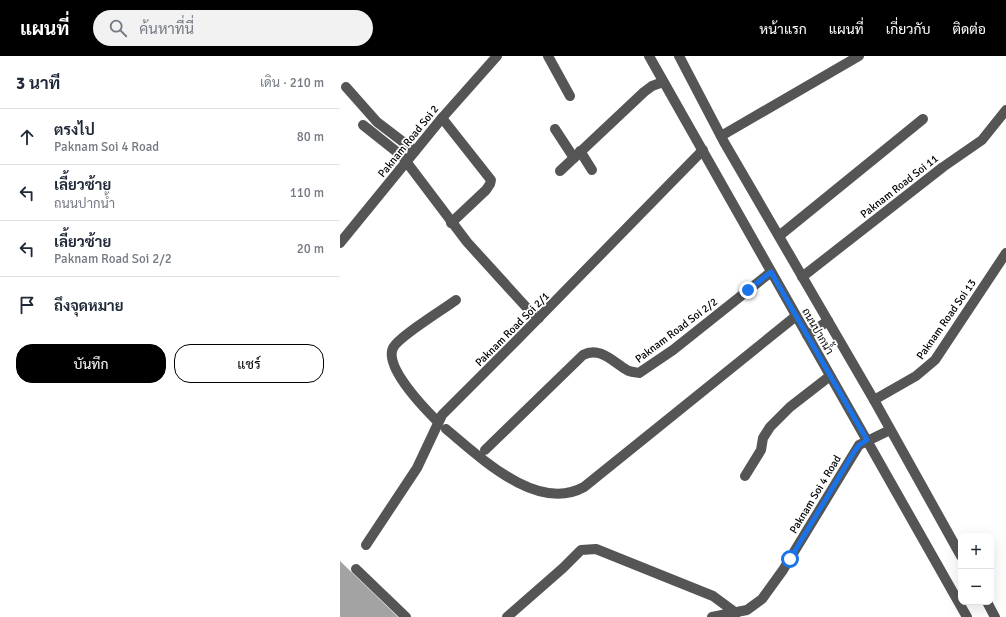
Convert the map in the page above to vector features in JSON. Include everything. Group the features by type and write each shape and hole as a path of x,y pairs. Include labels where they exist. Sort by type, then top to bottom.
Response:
{"street":[{"path":"548,56 570,96"},
{"name":"ถนนปากน้ำ","path":"649,56 967,617"},
{"name":"ถนนปากน้ำ","path":"679,56 721,136 874,400 958,551"},
{"path":"721,136 859,56"},
{"name":"Paknam Road Soi 2","path":"340,243 493,57"},
{"path":"560,171 644,92 652,86 663,82"},
{"path":"346,87 377,122 415,151"},
{"name":"Paknam Road Soi 11","path":"802,277 943,167 982,140 1006,110"},
{"path":"442,118 491,180 486,190 451,223"},
{"path":"779,236 923,119"},
{"path":"363,125 396,150 451,223 497,277 539,318"},
{"path":"555,129 592,170"},
{"name":"Paknam Road Soi 2/1","path":"366,545 417,468 435,433 438,421 442,415 703,150"},
{"name":"Paknam Road Soi 13","path":"874,400 916,376 935,360 1006,253"},
{"name":"Paknam Road Soi 2/2","path":"485,450 583,355 588,352 597,352 609,357 628,371 639,373 673,350 771,272"},
{"path":"438,421 406,386 392,356 392,349 396,344 456,300"},
{"path":"446,429 481,458 515,481 532,490 546,493 571,494 584,487 796,316"},
{"path":"807,335 828,321"},
{"path":"745,476 761,450 764,438 770,427 790,407 830,376"},
{"name":"Paknam Soi 4 Road","path":"712,617 735,615 747,610 769,590 859,445 890,430"},
{"path":"507,617 563,568 573,556 581,550 587,548 596,549 713,596 735,615"},
{"path":"356,569 406,617"},
{"path":"989,605 995,617"}],"shaded area":[{"path":"340,561 398,617 340,617"}],"route":[{"path":"748,290 771,272 867,440 859,445 854,452 790,559"}]}
